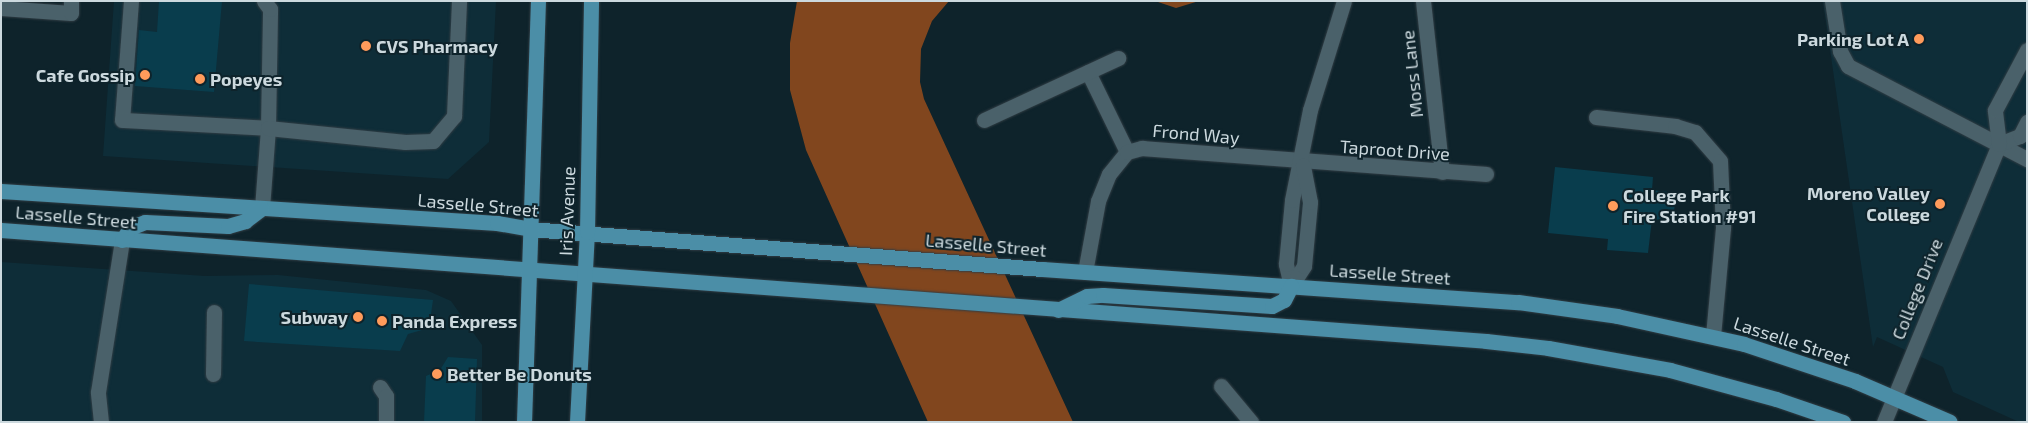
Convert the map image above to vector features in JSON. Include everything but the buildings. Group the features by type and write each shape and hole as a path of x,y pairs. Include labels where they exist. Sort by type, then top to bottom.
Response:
{"main road":[{"name":"Iris Avenue","path":"524,422 538,1"},
{"name":"Iris Avenue","path":"577,422 583,273 587,232 592,1"},
{"name":"Lasselle Street","path":"1,191 497,223 530,229 1042,269 1518,302 1616,316 1713,336 1856,381 1950,422"},
{"path":"122,240 130,228 145,222 228,226 245,221 262,208"},
{"name":"Lasselle Street","path":"1,230 1548,348 1670,370 1776,399 1843,422"},
{"path":"1058,310 1086,296 1103,295 1272,306 1284,300 1291,286"}],"street":[{"path":"1,8 71,13 72,1"},
{"path":"131,1 122,120 268,128 405,142 434,142 454,116 459,1"},
{"path":"262,208 268,128 270,9 264,1"},
{"path":"1291,286 1286,264 1292,200 1302,162 1310,110 1344,1"},
{"name":"Moss Lane","path":"1423,1 1442,172"},
{"path":"1832,1 1840,51 1848,66 2027,159"},
{"name":"College Drive","path":"1884,422 1999,144 1995,110 2027,50"},
{"path":"984,120 1118,58"},
{"path":"1085,272 1098,201 1109,174 1127,152 1088,72"},
{"path":"1596,117 1675,126 1695,132 1720,160 1723,228 1713,336"},
{"path":"1999,144 2020,136 2027,122"},
{"name":"Frond Way","path":"1127,152 1142,148 1302,162"},
{"name":"Taproot Drive","path":"1302,162 1486,174"},
{"path":"101,422 98,392 122,240"},
{"path":"213,374 214,312"},
{"path":"1221,386 1251,422"},
{"path":"380,387 386,396 386,422"}],"shaded area":[{"path":"114,1 496,1 489,142 448,179 103,156"},
{"path":"797,1 949,1 932,21 921,49 920,82 924,99 1073,422 928,422 806,150 790,90 790,43"},
{"path":"1155,1 1199,1 1176,8"},
{"name":"Moreno Valley College","path":"1823,1 2027,1 2027,422 2019,422 1953,392 1943,367 1877,337 1873,347"},
{"path":"1,262 205,276 278,275 426,290 451,301 482,345 482,422 1,422"}],"place":[{"name":"Parking Lot A","path":"1919,39"},
{"name":"CVS Pharmacy","path":"366,46"},
{"name":"Cafe Gossip","path":"145,75"},
{"name":"Popeyes","path":"200,79"},
{"name":"Moreno Valley College","path":"1940,204"},
{"name":"College Park Fire Station #91","path":"1613,206"},
{"name":"Subway","path":"358,317"},
{"name":"Panda Express","path":"382,321"},
{"name":"Better Be Donuts","path":"437,374"}]}
